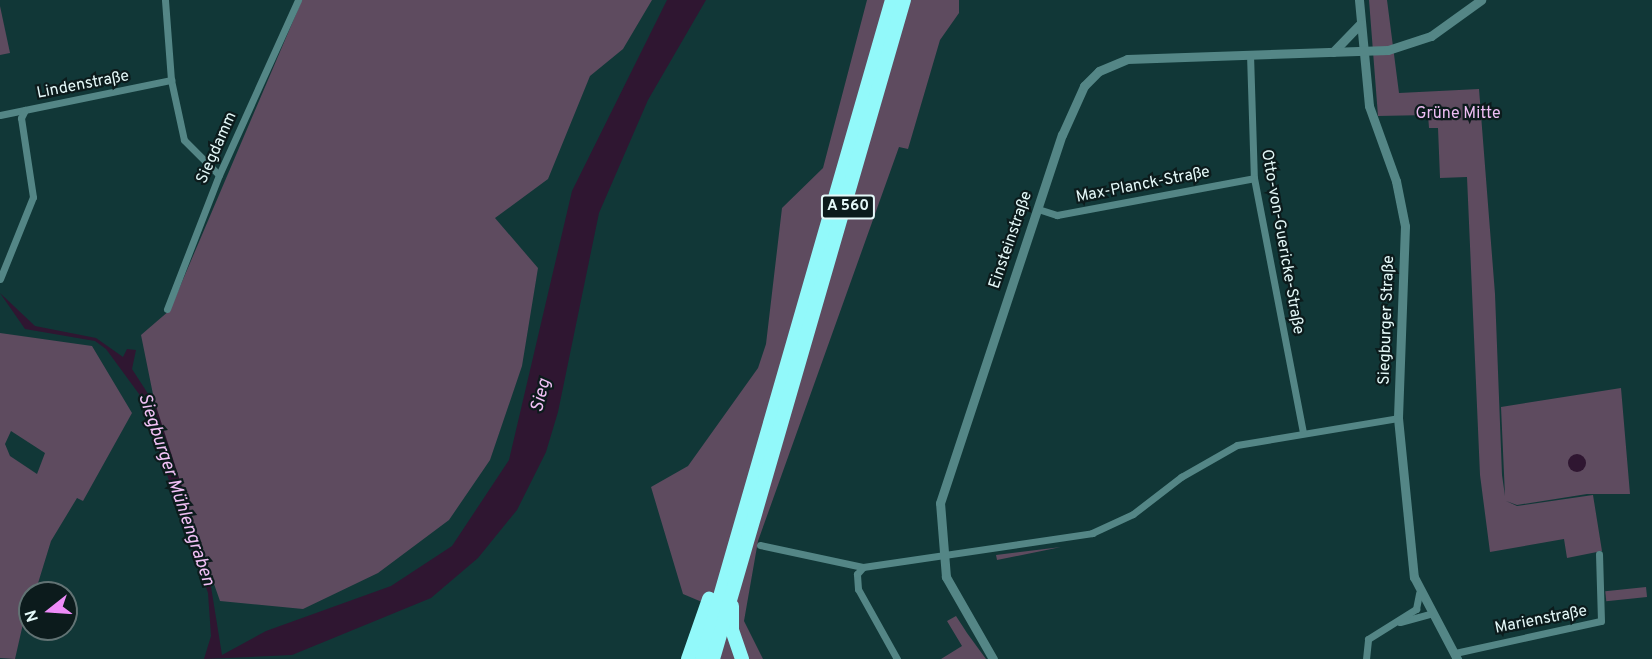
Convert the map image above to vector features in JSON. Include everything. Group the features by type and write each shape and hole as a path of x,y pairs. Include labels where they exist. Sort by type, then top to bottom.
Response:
{"highway":[{"name":"A 560","path":"702,659 738,518 827,236 892,0"},
{"name":"A 560","path":"713,659 738,562 859,169 904,0"},
{"path":"688,659 738,518"},
{"path":"738,562 731,620 742,659"}],"street":[{"path":"165,0 171,80 184,140 199,161 219,175"},
{"name":"Siegdamm","path":"167,309 219,175 298,0"},
{"name":"Siegburger Straße","path":"1359,0 1369,106 1396,181 1405,226 1398,418 1404,507 1419,593 1433,613 1456,656"},
{"name":"Einsteinstraße","path":"993,659 955,598 941,555 943,490 1075,102 1099,71 1135,58 1364,52 1431,36 1480,0"},
{"path":"1331,53 1351,39 1361,24"},
{"name":"Otto-von-Guericke-Straße","path":"1250,54 1254,178 1303,432"},
{"name":"Lindenstraße","path":"0,115 171,80"},
{"path":"0,279 32,203 21,118 25,110"},
{"name":"Max-Planck-Straße","path":"1038,209 1058,215 1254,178"},
{"path":"760,545 862,567 1092,532 1132,514 1181,477 1237,445 1303,432 1398,418"},
{"name":"Marienstraße","path":"1456,656 1601,621 1599,554"},
{"path":"862,567 856,574 858,589 897,659"},
{"path":"1366,659 1368,639 1416,609 1419,593"},
{"path":"1389,624 1433,613"},
{"name":"Einsteinstraße","path":"985,645 1000,659"}],"green space":[{"path":"302,0 652,0 623,49 590,76 548,179 495,218 538,268 522,366 490,460 449,520 378,573 303,609 220,601 161,434 141,335 170,310"},
{"path":"867,0 959,0 959,13 940,40 908,149 899,147 758,541 744,621 763,659 747,659 735,616 683,594 651,487 688,466 758,368 766,344 782,208 823,168"},
{"name":"Grüne Mitte","path":"1369,0 1387,0 1399,93 1479,89 1495,294 1502,475 1505,496 1501,407 1621,388 1630,494 1587,494 1517,505 1506,501 1517,506 1593,495 1602,551 1567,558 1564,539 1490,552 1480,475 1467,177 1440,178 1438,128 1429,128 1428,115 1378,116"},
{"path":"0,6 10,53 0,55"},
{"path":"0,333 92,346 132,413 83,501 77,498 51,541 39,581 18,581 19,641 15,659 0,658","holes":["11,431 45,453 37,474 10,456 5,444"]},
{"path":"1061,547 997,560 996,555"},
{"path":"1646,587 1647,597 1606,601 1605,591"},
{"path":"956,616 986,659 941,659 962,646 947,621"},
{"path":"726,631 738,659 720,659"}],"water":[{"path":"667,0 706,0 648,100 599,213 558,412 546,452 517,510 478,558 431,598 292,655 204,659 211,636 208,593 139,394 106,349 95,341 25,329 0,293 35,326 96,338 123,357 127,349 136,350 132,369 156,406 208,568 222,655 266,631 391,586 452,546 509,460 572,191"},
{"path":"1577,454 1583,457 1586,463 1583,469 1577,472 1571,469 1568,463 1571,457"}],"water label":[{"name":"Sieg","path":"542,396"},
{"name":"Siegburger Mühlengraben","path":"175,490"}]}
